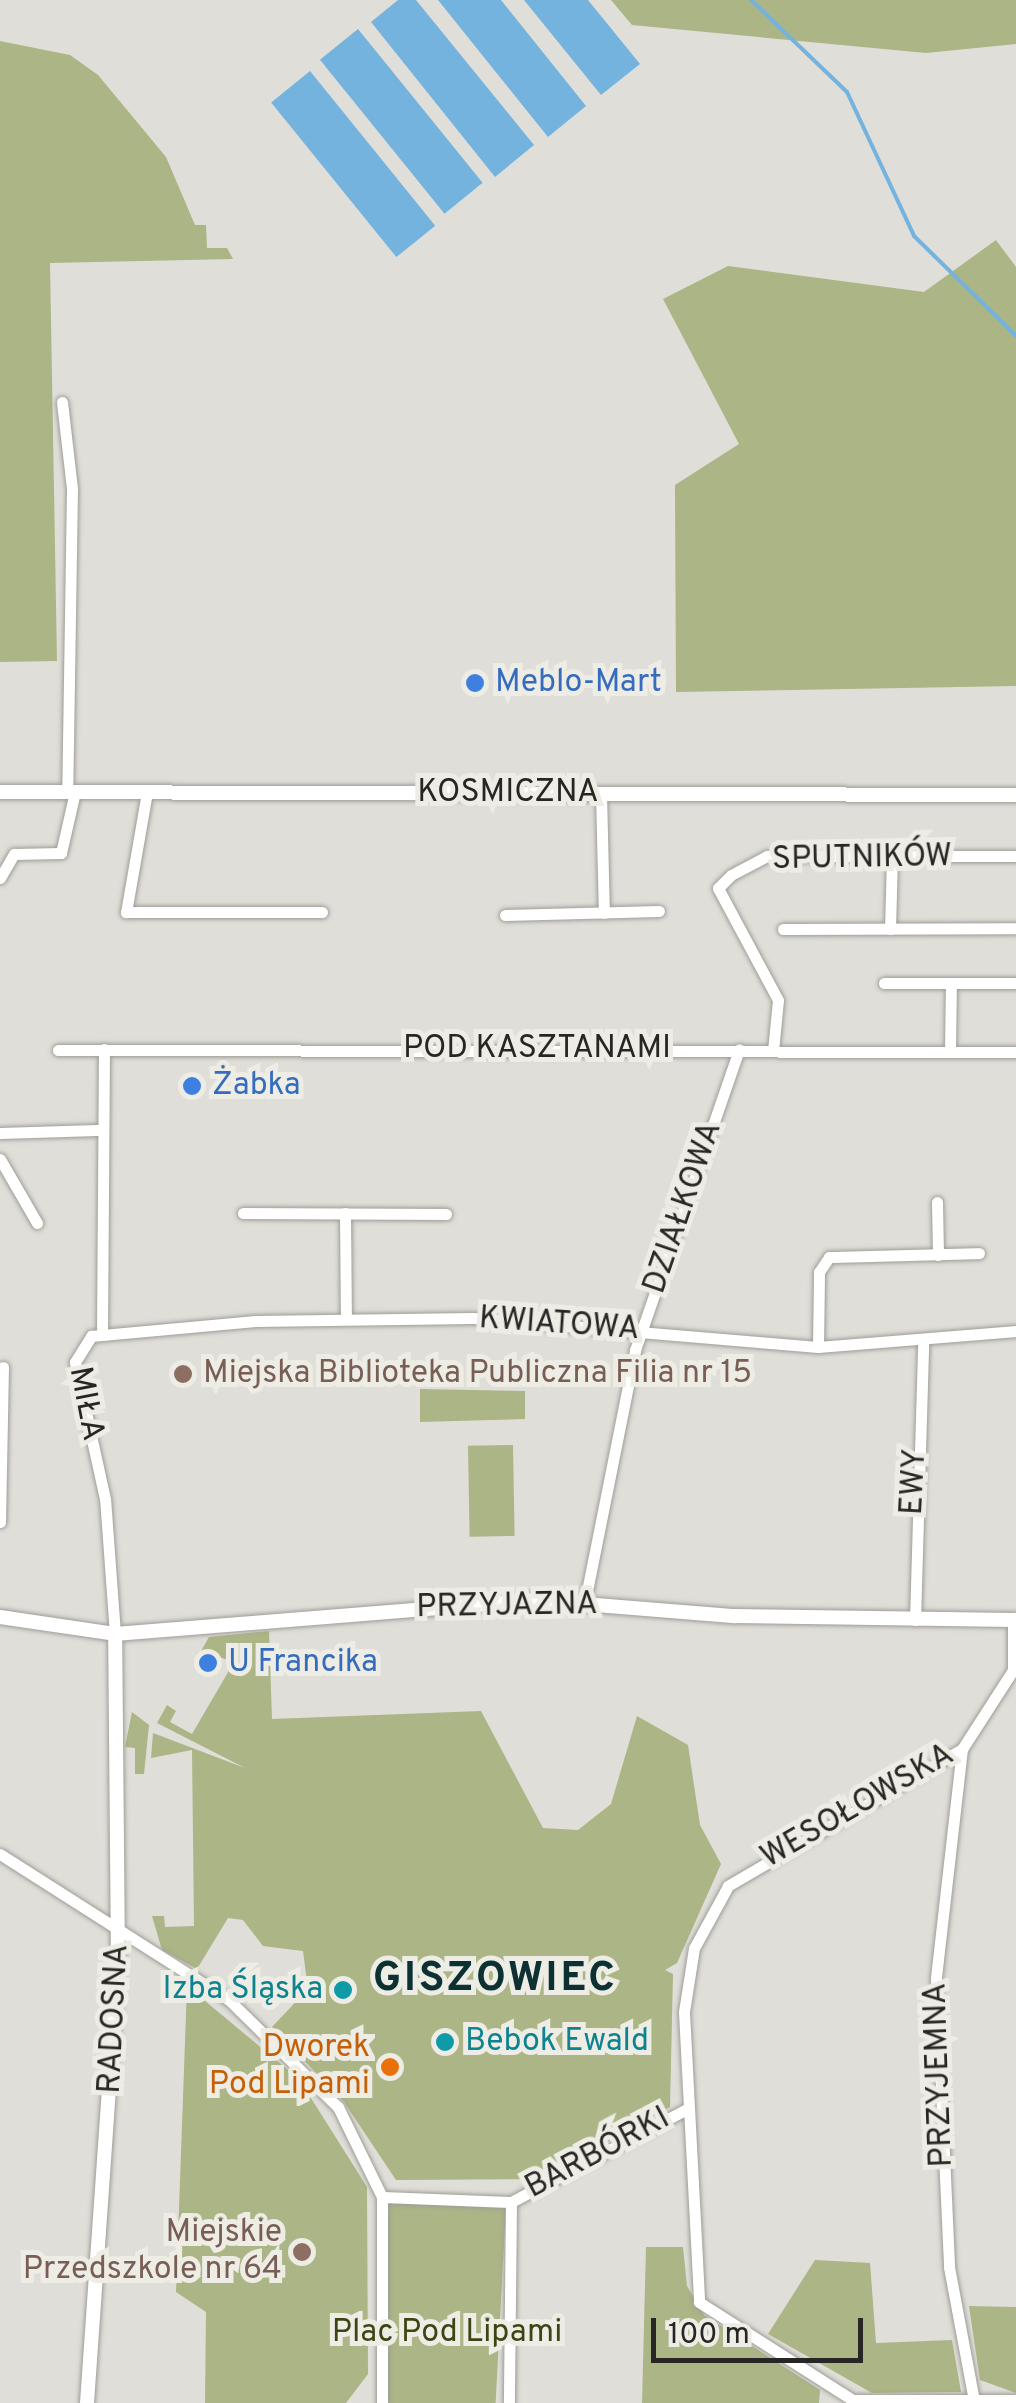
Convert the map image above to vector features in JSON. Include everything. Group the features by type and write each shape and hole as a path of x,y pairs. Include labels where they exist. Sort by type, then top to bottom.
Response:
{"street":[{"path":"0,878 14,854 61,852 71,792 72,490 62,402"},
{"name":"KOSMICZNA","path":"0,792 1016,795"},
{"path":"147,792 126,912 322,912"},
{"path":"600,794 604,913"},
{"name":"SPUTNIKÓW","path":"773,1051 775,987 718,888 768,856 1016,856"},
{"path":"890,929 892,856"},
{"path":"505,914 659,911"},
{"path":"784,928 1016,928"},
{"path":"884,983 1016,983"},
{"path":"950,1050 951,983"},
{"name":"POD KASZTANAMI","path":"58,1050 1016,1052"},
{"name":"MIŁA","path":"104,1050 97,1130 102,1335 82,1341 75,1362 105,1499 116,1634"},
{"name":"DZIAŁKOWA","path":"585,1601 640,1331 739,1050"},
{"path":"0,1133 97,1130"},
{"path":"0,1158 38,1223"},
{"path":"937,1202 938,1255"},
{"path":"243,1213 446,1214"},
{"path":"345,1214 346,1319"},
{"path":"818,1347 820,1272 829,1257 979,1253"},
{"name":"KWIATOWA","path":"102,1335 346,1319 640,1331 818,1347 922,1344 1016,1332"},
{"name":"EWY","path":"915,1620 922,1344"},
{"path":"0,1522 3,1367"},
{"name":"PRZYJAZNA","path":"0,1617 116,1634 585,1601 915,1620 1015,1620"},
{"name":"WESOŁOWSKA","path":"735,1879 962,1749 1014,1670 1015,1620"},
{"name":"RADOSNA","path":"86,2403 119,1933 116,1634"},
{"name":"PRZYJEMNA","path":"962,1749 944,1849 936,2014 949,2268 974,2400"},
{"path":"0,1854 229,2000 290,2052 338,2107 382,2197 382,2403"},
{"name":"BARBÓRKI","path":"735,1879 687,1968 687,2109 699,2302 852,2401 1016,2400"},
{"name":"BARBÓRKI","path":"511,2202 687,2109"},
{"path":"382,2197 511,2202 509,2403"}],"green space":[{"path":"611,0 1016,0 1016,44 926,53 632,25"},
{"path":"0,41 70,55 98,75 166,157 195,225 206,225 207,248 227,248 233,259 50,263 57,661 0,662"},
{"path":"996,240 1016,267 1016,686 676,692 675,485 739,444 663,299 728,266 924,292"},
{"path":"420,1389 525,1391 525,1419 420,1422"},
{"path":"513,1445 515,1536 470,1537 468,1446"},
{"path":"269,1631 272,1719 481,1711 543,1828 578,1830 611,1804 637,1716 688,1745 700,1825 721,1864 677,1963 665,1970 673,1974 670,2107 540,2179 396,2180 344,2102 272,2027 308,1989 303,1951 263,1946 243,1920 228,1918 197,1969 162,1950 152,1916 164,1916 165,1927 194,1926 192,1750 151,1758 153,1733 245,1768 157,1723 167,1705 176,1711 170,1722 192,1734 234,1662 201,1651 209,1637"},
{"path":"132,1712 149,1725 144,1774 135,1774 135,1748 125,1747"},
{"path":"187,1986 299,2079 367,2187 368,2374 346,2403 205,2403 206,2312 176,2292"},
{"name":"Plac Pod Lipami","path":"388,2202 506,2208 496,2403 377,2403"},
{"path":"646,2247 683,2247 687,2286 704,2315 820,2390 819,2403 642,2403"},
{"path":"815,2260 870,2263 876,2343 952,2340 961,2392 872,2393 768,2334"},
{"path":"969,2306 1016,2307 1016,2393 980,2380"}],"water":[{"path":"398,0 416,0 534,145 495,177 371,22"},
{"path":"438,0 501,0 586,106 548,137"},
{"path":"524,0 588,0 640,64 601,95"},
{"path":"358,29 483,183 445,214 320,60"},
{"path":"310,71 435,226 396,257 271,102"}],"waterway":[{"path":"751,0 847,92 914,236 1016,336"}],"place":[{"name":"Meblo-Mart","path":"475,683"},
{"name":"Żabka","path":"192,1086"},
{"name":"Miejska Biblioteka Publiczna Filia nr 15","path":"183,1374"},
{"name":"U Francika","path":"208,1663"},
{"name":"Izba Śląska","path":"343,1990"},
{"name":"Bebok Ewald","path":"445,2042"},
{"name":"Dworek Pod Lipami","path":"390,2067"},
{"name":"Miejskie Przedszkole nr 64","path":"302,2252"}],"district":[{"name":"GISZOWIEC","path":"495,1980"}]}
